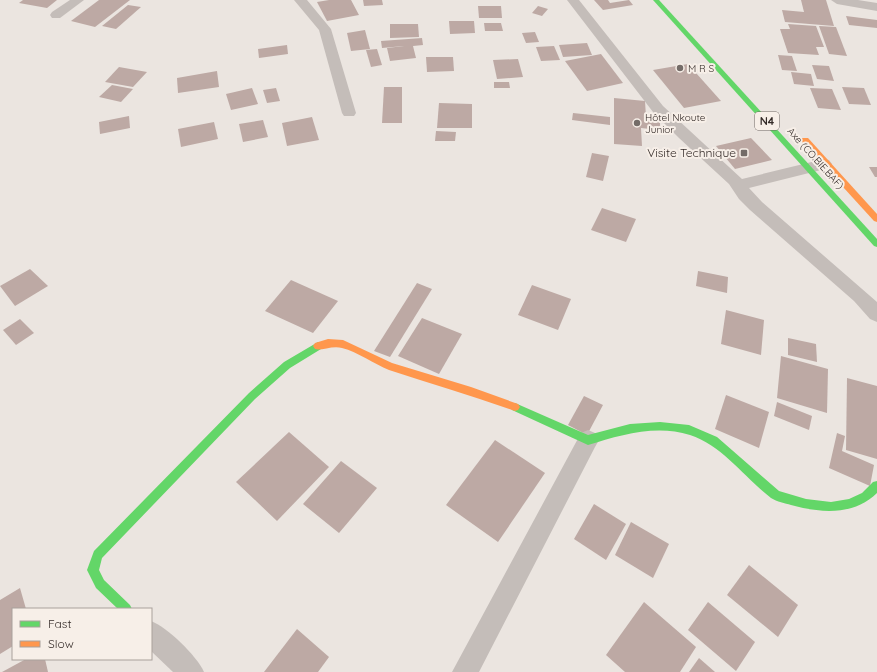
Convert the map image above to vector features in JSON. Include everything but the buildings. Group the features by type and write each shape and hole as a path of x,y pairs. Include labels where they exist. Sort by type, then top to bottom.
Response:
{"main road":[{"name":"Axe (CO.BIE.BAF)","path":"656,0 810,168 877,244"},
{"name":"Axe (CO.BIE.BAF)","path":"800,136 877,219"},
{"path":"125,608 100,584 93,570 98,555 273,376 313,347 330,342 344,345 396,368 471,391 531,413 588,440 630,428 660,426 689,430 713,440 776,495 806,504 831,507 849,504 866,497 877,486"}],"street":[{"path":"56,15 78,0"},
{"path":"300,0 325,29 349,113"},
{"path":"573,0 658,109 740,185 744,195 860,296 877,314"},
{"path":"837,0 877,7"},
{"path":"740,185 827,164"},
{"path":"465,672 588,440"},
{"path":"152,634 191,672"}],"traffic: fast":[{"path":"656,0 877,244"},
{"path":"125,608 100,584 93,570 98,555 252,396 287,365 318,346"},
{"path":"515,407 588,440 630,428 660,426 689,430 713,440 776,495 806,504 831,507 849,504 866,497 877,486"}],"traffic: slow":[{"path":"805,140 877,219"},
{"path":"318,346 328,343 343,344 390,366 471,391 515,407"}],"place":[{"name":"M R S","path":"680,68"},
{"name":"Hôtel Nkoute Junior","path":"637,123"},
{"name":"Visite Technique","path":"744,153"}]}
